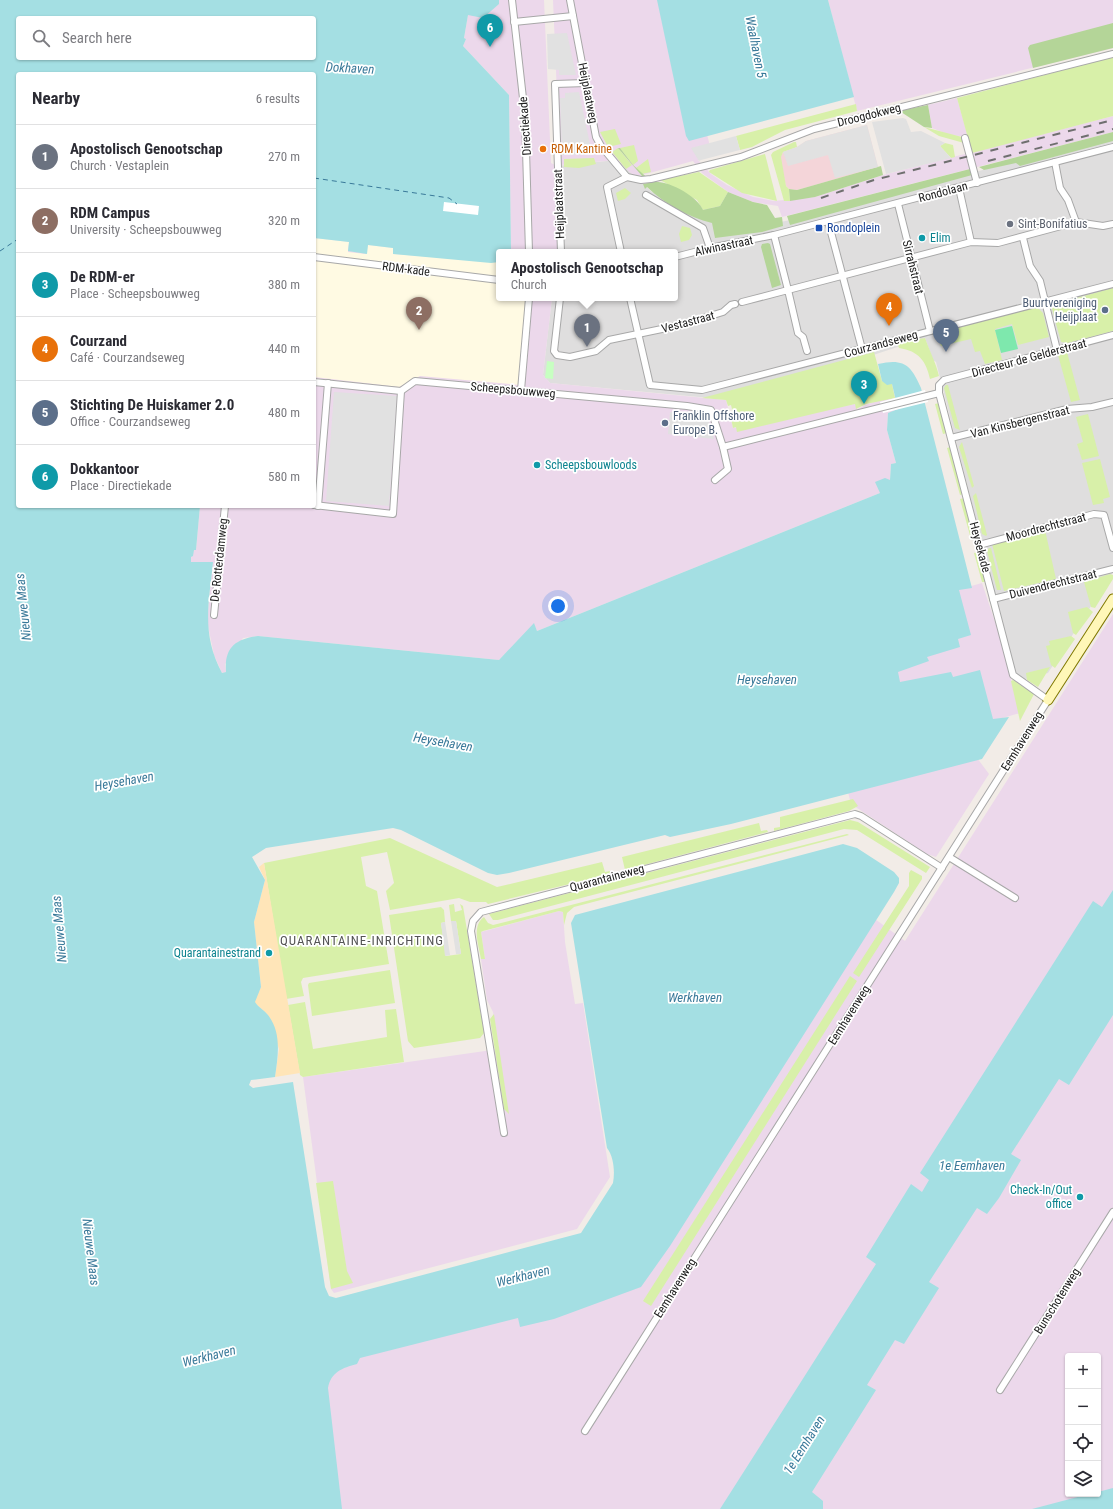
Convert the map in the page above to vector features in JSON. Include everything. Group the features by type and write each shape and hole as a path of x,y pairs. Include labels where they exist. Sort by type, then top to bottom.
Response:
{"street":[{"name":"Directiekade","path":"512,0 525,116 529,249"},
{"name":"Heijplaatweg","path":"570,0 598,141 627,176"},
{"path":"514,22 573,16"},
{"name":"Droogdokweg","path":"627,176 641,180 709,166 766,149 814,129 1113,54"},
{"name":"Heijplaatstraat","path":"561,249 555,84 586,83"},
{"path":"966,138 977,183"},
{"name":"Rondolaan","path":"774,235 1113,147"},
{"path":"1055,162 1060,188 1068,200 1076,222"},
{"path":"620,249 607,187 627,176"},
{"path":"959,188 972,242"},
{"path":"646,195 703,228 710,248"},
{"name":"Sirrahstraat","path":"898,204 930,331"},
{"path":"828,221 862,349"},
{"path":"742,302 972,242 998,243 1023,238 1076,222 1103,226 1113,224"},
{"path":"774,235 798,333 803,337 807,351"},
{"name":"Alwinastraat","path":"678,256 774,235"},
{"path":"1023,238 1030,266 1040,281 1057,350"},
{"name":"RDM-kade","path":"316,257 496,280"},
{"name":"Courzandseweg","path":"638,334 650,385 702,390 1113,284"},
{"path":"521,390 529,301"},
{"name":"Vestastraat","path":"560,301 554,351 558,355 570,357 596,351 609,340 724,312 731,305 735,304"},
{"path":"631,301 638,334"},
{"name":"Directeur de Gelderstraat","path":"939,392 939,385 944,380 1113,335"},
{"name":"Scheepsbouwweg","path":"401,391 415,381 687,406 711,410 723,447 728,469 716,480"},
{"path":"316,382 328,383 401,391 393,514 316,506 328,383"},
{"path":"723,447 939,392"},
{"name":"Heysekade","path":"939,392 1013,675 1048,700"},
{"name":"Van Kinsbergenstraat","path":"951,438 1067,409 1092,407 1113,402"},
{"name":"De Rotterdamweg","path":"214,614 225,508"},
{"name":"Moordrechtstraat","path":"979,545 1094,514 1104,515 1113,548"},
{"name":"Duivendrechtstraat","path":"993,600 1113,569"},
{"name":"Eemhavenweg","path":"585,1431 1113,599"},
{"name":"Quarantaineweg","path":"504,1133 471,931 473,921 482,912 855,814 861,816 942,868"},
{"path":"949,857 1015,898"},
{"name":"Bunschotenweg","path":"1000,1390 1113,1212"}],"shaded area":[{"path":"499,0 544,0 551,163 557,166 558,249 511,249 509,95 463,46 466,39 464,38 468,15 499,4"},
{"path":"553,0 675,0 712,155 698,160 711,174 727,185 753,197 774,201 815,197 883,175 1113,116 1113,132 782,217 778,206 753,202 728,192 702,173 693,161 635,177 617,160 560,165"},
{"path":"828,0 1113,0 1113,48 857,111"},
{"path":"567,33 576,75 559,75 559,70 548,69 547,34"},
{"path":"579,92 592,154 562,155 560,98 565,98 565,93"},
{"path":"957,98 968,137 950,135 932,128 928,105"},
{"path":"903,118 906,119 911,132 921,131 945,143 940,146 951,158 886,174 872,122"},
{"path":"867,125 878,167 797,190 789,189 786,186 780,161 783,152 797,147 806,141"},
{"path":"867,125 878,167 835,178 828,155 788,166 783,152 797,147 806,141"},
{"path":"1113,135 1113,572 1048,673 1019,681 1015,673 936,362 933,360 925,338 864,358 710,398 550,383 543,375 552,301 678,301 678,249 558,249 557,166 617,160 652,192 771,224 819,214"},
{"path":"736,136 740,150 699,161 691,148"},
{"path":"316,238 393,254 496,297 496,301 552,301 543,375 550,383 726,400 733,428 855,404 857,409 894,393 898,410 888,413 887,430 896,463 891,464 890,480 888,480 880,493 537,631 534,624 499,660 258,636 243,638 225,664 226,672 222,673 214,655 207,621 213,562 191,562 191,557 194,550 196,550 200,508 316,508"},
{"path":"316,238 349,242 348,252 366,254 368,245 393,248 393,254 496,262 496,301 528,301 520,385 420,376 399,387 316,377"},
{"path":"334,392 397,396 389,506 326,501"},
{"path":"670,412 707,415 714,439 668,434"},
{"path":"982,583 999,634 1020,713 989,722 899,697 889,653 957,590"},
{"path":"1113,614 1113,1507 1104,1509 316,1509 300,1346 618,1274 864,911 905,941"},
{"path":"974,754 989,774 936,857 927,854 851,804 847,788"},
{"path":"559,911 563,912 565,942 575,1004 583,1003 610,1177 577,1229 334,1293 331,1289 303,1077 499,1049 493,1012 487,1000 481,959 485,959 481,932"},
{"path":"451,921 456,921 461,954 456,954"},
{"path":"445,922 450,955 445,956 441,923"}],"green space":[{"path":"1113,23 1113,48 1033,68 1028,48 1030,45"},
{"path":"1113,57 1113,116 972,153 957,98"},
{"path":"856,104 857,111 785,130 752,147 740,150 736,136"},
{"path":"928,105 932,128 924,127 901,112 903,110"},
{"path":"924,127 962,137 964,143 939,136"},
{"path":"615,129 621,144 608,147 600,132"},
{"path":"1113,132 1113,141 1020,166 1016,163 984,170 979,167"},
{"path":"796,142 797,147 783,152 781,157 786,186 789,189 790,201 784,201 771,155 773,152"},
{"path":"945,143 953,145 955,157 951,158 940,146"},
{"path":"634,145 638,161 633,165 620,148"},
{"path":"618,148 632,165 626,169 612,152"},
{"path":"618,148 620,148 633,165 652,182 665,183 681,190 695,199 703,210 720,206 728,192 753,202 767,205 775,218 782,217 783,226 762,232 715,238 712,223 686,213 669,204 647,187 645,189 643,184 648,183"},
{"path":"765,154 777,201 742,193 709,172 710,170"},
{"path":"594,158 596,164 579,168 564,167 564,159"},
{"path":"648,159 651,172 642,174 636,168"},
{"path":"881,166 883,175 815,197 790,201 789,189 797,190"},
{"path":"970,169 972,175 790,225 787,216"},
{"path":"699,172 728,192 720,206 703,210 697,200 660,180"},
{"path":"625,188 631,193 625,199 618,201 616,193"},
{"path":"682,226 690,228 692,235 689,240 681,242 679,234"},
{"path":"762,244 770,244 781,285 772,288 761,247"},
{"path":"1113,288 1113,331 1068,343 1061,342 1051,305"},
{"path":"1036,306 1043,313 1049,337 1018,345 1012,324 995,329 1002,360 985,364 980,351 975,352 971,339 941,346 937,335 941,333 941,331"},
{"path":"1012,326 1018,349 1001,353 995,330"},
{"path":"925,338 939,376 930,379 924,362 917,354 906,349 899,348 897,343"},
{"path":"874,352 882,381 892,384 895,398 866,404 856,409 855,404 737,432 736,427 733,428 730,414 733,413 731,405 728,406 726,400 702,398"},
{"path":"1067,352 1080,400 1071,402 1058,355"},
{"path":"547,361 554,362 553,379 545,378"},
{"path":"948,385 960,430 955,428 944,388"},
{"path":"939,403 947,433 943,434 935,404"},
{"path":"1088,414 1099,456 1082,460 1077,444 1083,442 1076,417"},
{"path":"962,442 974,486 972,488 959,447"},
{"path":"950,447 963,494 960,495 947,448"},
{"path":"1100,459 1110,497 1103,499 1104,503 1093,505 1082,463"},
{"path":"976,493 987,535 986,536 982,534 973,496"},
{"path":"964,498 974,538 971,539 960,499"},
{"path":"1045,530 1056,579 1004,591 992,544"},
{"path":"991,548 1001,590 997,590 987,551"},
{"path":"978,552 986,582 982,582 974,553"},
{"path":"1110,574 1113,575 1113,579 1095,608 1091,607 1084,582"},
{"path":"1087,607 1093,612 1076,635 1073,633 1068,612"},
{"path":"1071,636 1075,639 1055,668 1051,665 1046,646 1050,645 1049,641"},
{"path":"1050,667 1038,687 1027,680 1026,673"},
{"path":"1013,680 1034,694 1020,721 1011,681"},
{"path":"853,799 858,806 849,811 774,831 774,828 780,827 780,817"},
{"path":"850,820 858,822 930,867 926,873 857,830 844,829 498,920 493,920 489,914"},
{"path":"759,823 761,831 767,830 768,832 625,870 622,857"},
{"path":"847,834 849,835 574,907 567,913 564,925 563,912 559,911 483,931 481,932 485,959 481,959 477,931 480,921 484,917 488,923 493,925"},
{"path":"390,838 497,887 602,862 605,872 610,871 611,874 488,904 486,902 470,902 459,898 390,910 386,891 394,883 387,852 361,857 366,886 377,891 389,964 303,978 301,982 304,996 286,999 264,863"},
{"path":"911,870 922,876 922,879 859,977 853,973 909,886 909,873"},
{"path":"454,904 455,912 462,910 460,904 463,906 484,1033 480,1038 414,1048 408,1041 389,915 441,907 444,910 445,922 441,923 446,956 461,954 456,921 451,921 449,905"},
{"path":"390,970 395,1003 312,1016 309,983"},
{"path":"850,976 857,981 651,1306 643,1301"},
{"path":"305,1002 313,1049 387,1037 385,1010 396,1009 404,1062 303,1077 300,1075 288,1005"},
{"path":"494,1014 509,1114 504,1109 490,1019"},
{"path":"333,1181 347,1271 353,1283 331,1289 316,1183"}],"sand":[{"name":"Quarantainestrand","path":"264,863 300,1073 275,1077 279,1049 268,1015 254,1002 261,987 254,922 265,880 259,867"}],"water":[{"path":"0,0 499,0 499,4 483,18 468,15 464,38 466,39 463,46 509,95 511,249 496,249 496,262 393,254 393,248 368,245 367,254 348,251 349,242 316,238 316,72 16,72 16,508 200,508 196,550 194,550 193,556 191,557 191,562 213,562 208,618 209,631 215,658 222,673 226,672 226,663 229,650 243,639 258,636 499,660 534,623 537,631 880,493 875,482 885,478 890,480 891,464 896,463 887,430 888,413 898,409 892,384 887,385 882,381 878,364 894,362 906,365 914,374 921,388 972,588 959,590 971,635 958,639 960,647 927,657 929,661 898,672 900,682 951,672 953,677 980,670 993,719 1009,717 982,759 731,824 670,837 665,835 509,873 497,875 488,873 401,830 393,828 266,848 252,857 265,880 254,922 261,987 255,1002 268,1015 272,1022 277,1037 278,1053 275,1077 251,1080 249,1085 253,1088 293,1082 325,1287 329,1296 336,1298 581,1233 613,1183 613,1165 607,1148 571,923 575,915 843,844 857,848 894,872 899,878 899,883 894,892 670,1246 641,1287 554,1319 520,1327 518,1318 360,1358 357,1364 342,1369 335,1374 329,1383 328,1388 342,1509 0,1509"},
{"name":"Waalhaven 5","path":"657,0 828,0 854,97 689,141 686,136"},
{"name":"1e Eemhaven","path":"1113,890 1113,1015 1069,1085 1059,1079 1011,1154 1021,1160 999,1198 987,1214 977,1208 929,1282 939,1288 904,1344 895,1340 867,1385 876,1390 812,1492 823,1501 823,1509 720,1509 876,1264 866,1257 911,1184 922,1192 929,1180 920,1173 1093,901 1102,907"},
{"path":"1113,1488 1113,1509 1032,1509 1078,1497 1101,1497 1101,1491"}],"pier":[{"path":"444,202 479,206 478,215 443,211"},
{"path":"925,390 928,402 883,413 880,402"}],"ferry route":[{"path":"316,178 449,198 457,204"},
{"path":"0,251 16,240"}],"railway":[{"path":"821,198 874,180 1113,120"},
{"path":"988,161 1113,129"}],"place":[{"name":"Dokkantoor","path":"490,47"},
{"name":"RDM Kantine","path":"543,149"},
{"name":"Sint-Bonifatius","path":"1010,224"},
{"name":"Rondoplein","path":"819,228"},
{"name":"Elim","path":"922,238"},
{"name":"Buurtvereniging Heijplaat","path":"1105,310"},
{"name":"Courzand","path":"889,326"},
{"name":"RDM Campus","path":"419,330"},
{"name":"Apostolisch Genootschap","path":"587,347"},
{"name":"Stichting De Huiskamer 2.0","path":"946,352"},
{"name":"De RDM-er","path":"864,404"},
{"name":"Franklin Offshore Europe B.","path":"665,423"},
{"name":"Scheepsbouwloods","path":"537,465"},
{"name":"Quarantainestrand","path":"269,953"},
{"name":"Check-In/Out office","path":"1080,1197"}],"district":[{"name":"QUARANTAINE-INRICHTING","path":"362,940"}],"water label":[{"name":"Dokhaven","path":"350,68"},
{"name":"Nieuwe Maas","path":"23,607"},
{"name":"Heysehaven","path":"767,679"},
{"name":"Heysehaven","path":"443,742"},
{"name":"Heysehaven","path":"124,781"},
{"name":"Nieuwe Maas","path":"59,929"},
{"name":"Werkhaven","path":"695,997"},
{"name":"Nieuwe Maas","path":"91,1252"},
{"name":"Werkhaven","path":"523,1276"},
{"name":"Werkhaven","path":"209,1356"}]}
